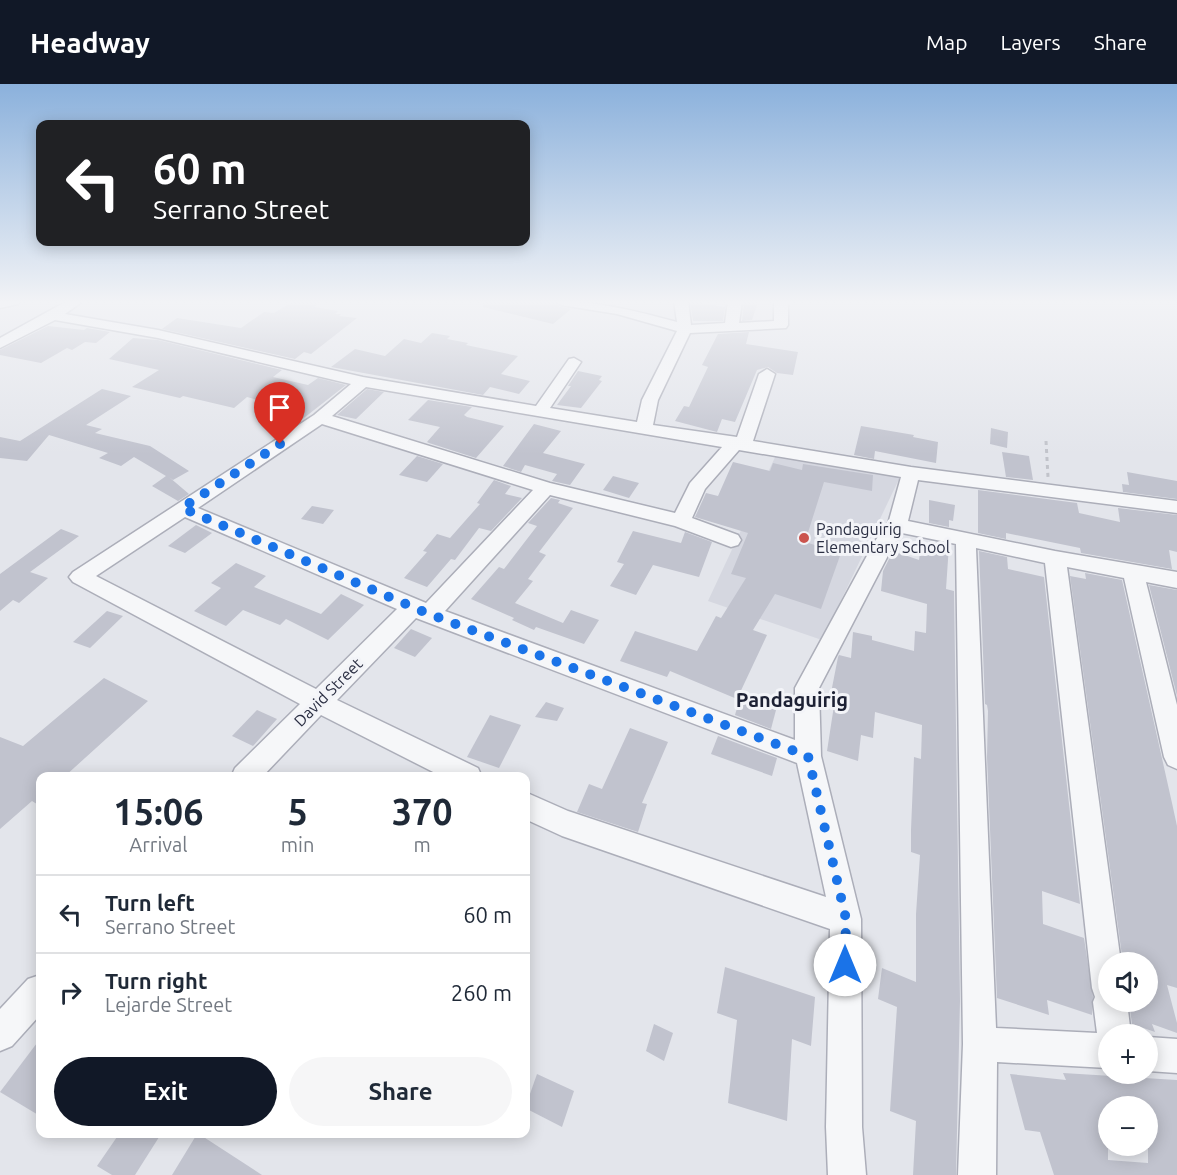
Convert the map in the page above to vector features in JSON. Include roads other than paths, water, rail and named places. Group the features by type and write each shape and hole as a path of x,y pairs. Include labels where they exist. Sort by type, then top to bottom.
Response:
{"street":[{"path":"235,352 363,382 911,473 1177,507"},
{"path":"644,427 650,400 674,352"},
{"path":"541,410 573,362"},
{"path":"681,521 697,487 740,443 767,374"},
{"path":"363,382 320,418 80,577 318,702 459,772"},
{"path":"320,418 546,489 681,521 731,540"},
{"path":"847,1175 844,1127 846,919 808,756 807,688 885,541 897,525 911,473"},
{"name":"David Street","path":"249,772 318,702 421,610 546,489"},
{"path":"182,508 421,610 808,756"},
{"path":"897,525 1055,558 1177,580"},
{"path":"966,540 980,1044 977,1175"},
{"path":"1055,558 1104,952"},
{"path":"1132,571 1177,757"},
{"path":"530,808 561,823 846,919"},
{"path":"0,1034 36,995"},
{"path":"980,1044 1098,1050"},
{"path":"1158,1055 1177,1056"}],"place":[{"name":"Pandaguirig Elementary School","path":"804,538"}],"district":[{"name":"Pandaguirig","path":"792,699"}]}
